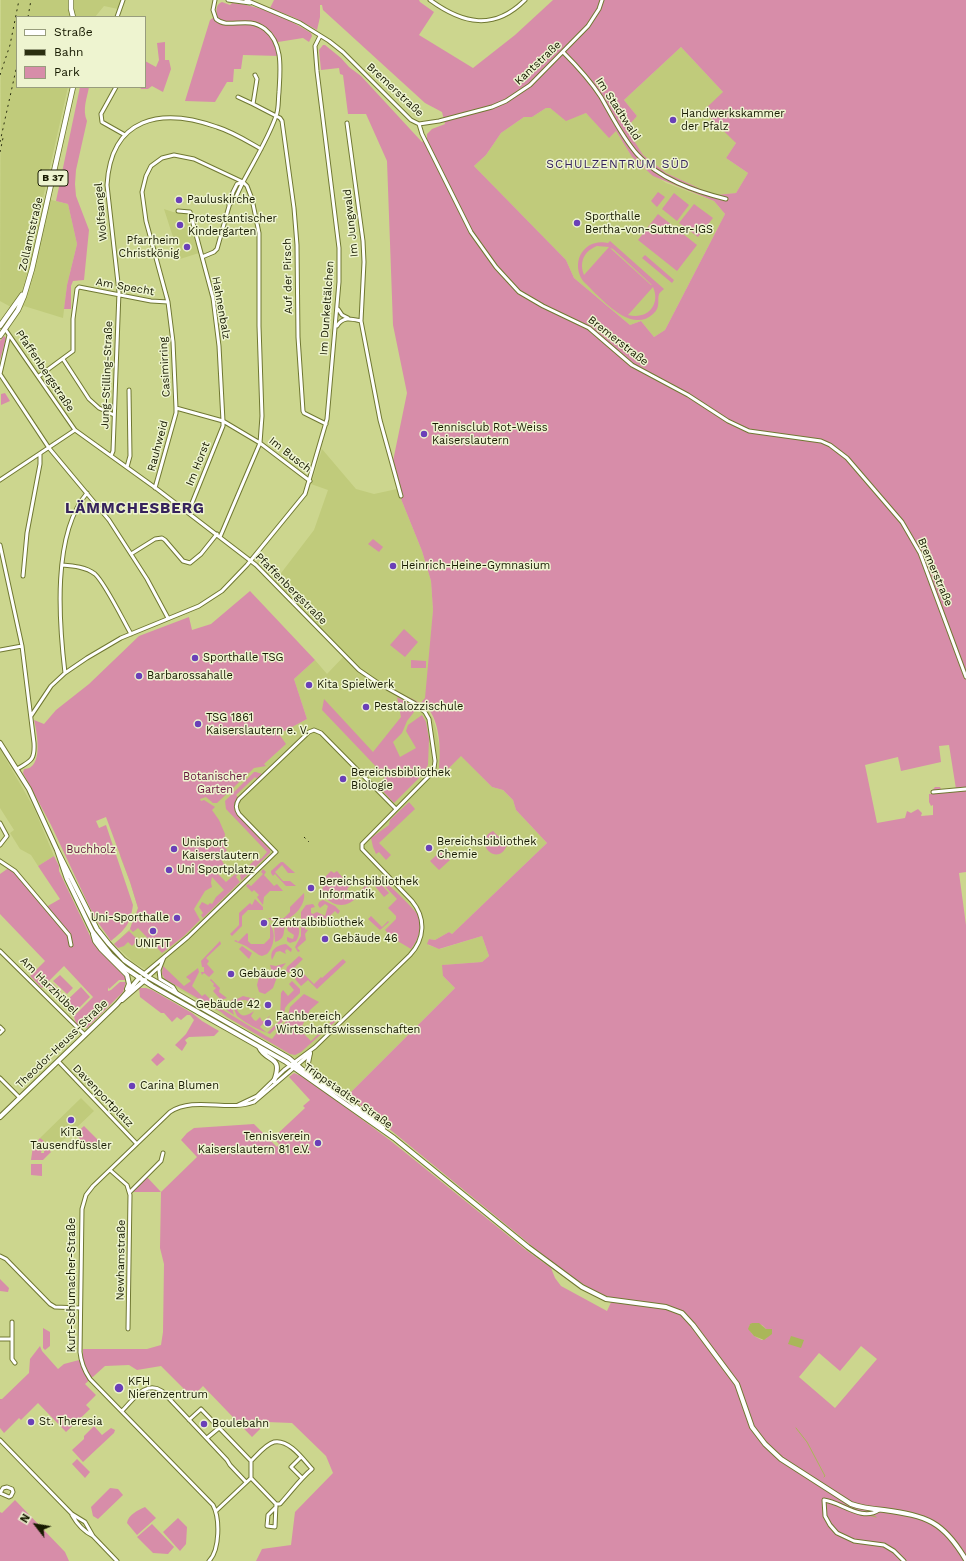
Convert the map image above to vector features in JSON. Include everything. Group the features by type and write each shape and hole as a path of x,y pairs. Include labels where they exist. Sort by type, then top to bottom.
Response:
{"main road":[{"path":"71,0 71,9 74,16"},
{"name":"Zollamtstraße","path":"5,329 18,310 36,253 73,88"},
{"name":"Zollamtstraße","path":"0,325 25,291"},
{"path":"0,325 5,329"},
{"name":"B 37","path":"0,336 5,329"},
{"name":"Trippstadter Straße","path":"0,743 17,769 37,806 57,850 97,929 117,953 148,977 296,1063 348,1100 394,1138"},
{"name":"Trippstadter Straße","path":"57,850 67,879 92,931 111,955 125,968 144,981 291,1067 394,1138"},
{"path":"92,931 95,941 101,949 126,975 129,984 126,992"},
{"name":"Theodor-Heuss-Straße","path":"117,1004 126,992 144,974"},
{"name":"Theodor-Heuss-Straße","path":"0,1117 117,1004 148,977"},
{"path":"259,1047 261,1052 270,1057 276,1064 277,1072 274,1081"},
{"path":"310,1053 308,1063 311,1075"},
{"path":"394,1138 528,1247 556,1269 586,1289 610,1300 666,1307 682,1313 693,1325 737,1384 752,1426 768,1448 781,1459 856,1506 911,1514 927,1519 938,1526 950,1538 966,1560"}],"street":[{"path":"117,16 123,0"},
{"path":"202,257 214,252 217,249 223,222 230,205 235,199 276,116 280,72 280,59 276,42 265,29 246,21 226,24 219,22 214,16 213,7 215,0"},
{"name":"Bremerstraße","path":"228,0 252,3"},
{"name":"Bremerstraße","path":"246,0 282,14 320,36 340,50 401,111 414,122 419,124 422,134 471,232 496,267 519,292 543,306 590,328 632,365 688,395 728,421 749,431 821,441 830,445 847,458 902,522 920,553 966,677"},
{"path":"430,0 458,16 484,21 502,18 525,0"},
{"name":"Kantstraße","path":"419,124 439,121 492,107 506,101 530,85 588,26 599,9 602,0"},
{"name":"Im Dunkeltälchen","path":"31,716 51,686 65,672 131,634 210,600 228,585 250,561 303,498 310,481 326,424 336,328 340,252 317,71 315,46 320,36"},
{"name":"Im Stadtwald","path":"563,52 592,84 630,145 644,161 674,181 706,194 726,199"},
{"path":"253,104 257,79 255,75"},
{"path":"115,88 101,114 102,122 125,135"},
{"path":"238,97 276,116"},
{"name":"Auf der Pirsch","path":"276,116 282,121 294,208 297,245 298,337 303,411 304,413 326,424"},
{"name":"Wolfsangel","path":"119,295 107,185 108,169 111,157 125,135 146,121 159,118 178,118 200,121 218,127 261,148"},
{"name":"Im Jungwald","path":"347,123 363,241 364,262 361,321 380,420 401,496"},
{"name":"Casimirring","path":"243,182 194,159 179,155 170,155 154,163 148,170 144,180 142,192 144,213 168,302 173,342 176,408 223,421 260,443"},
{"path":"131,554 155,539 162,538 166,540 183,561 190,563 201,554 218,536 260,443 262,416 259,232 252,199 247,186 243,182"},
{"name":"Hahnenbalz","path":"178,211 190,212 213,298 218,333 223,421"},
{"name":"Am Specht","path":"63,359 71,354 74,349 74,311 77,289 79,287 119,295 168,302"},
{"name":"Jung-Stilling-Straße","path":"111,456 113,451 119,295"},
{"path":"337,308 342,315 361,321"},
{"path":"336,328 341,321 348,318"},
{"name":"Pfaffenbergstraße","path":"5,329 75,430 155,488 264,572 359,670 422,708 429,719 435,755 434,768 428,777 396,809"},
{"path":"9,333 0,374 49,448 105,516 131,554 168,618"},
{"path":"8,343 12,341 16,343"},
{"path":"38,376 63,359 89,399 99,408 114,415"},
{"path":"127,467 130,456 130,390"},
{"name":"Rauhweid","path":"155,488 176,413 176,408"},
{"name":"Im Horst","path":"188,513 223,426 223,421"},
{"path":"0,480 75,430"},
{"name":"Im Busch","path":"260,443 310,481"},
{"path":"23,576 27,533 40,464 40,454"},
{"path":"65,672 60,600 62,565 67,534 71,522 80,503 87,493"},
{"path":"0,545 22,646 35,753 30,761 17,769"},
{"path":"62,565 83,568 95,575 99,579 131,634"},
{"path":"0,650 22,646"},
{"path":"144,974 188,937 276,852 237,812 236,804 239,799 312,731 318,731 396,809 362,844 362,849 416,905 421,918 422,934 415,949 402,963 315,1047 291,1067"},
{"path":"933,792 966,789"},
{"path":"0,823 7,836 0,845"},
{"path":"0,861 15,871 24,881 69,935 71,945"},
{"name":"Am Harzhübel","path":"0,950 85,1035"},
{"path":"164,957 158,970 160,979 173,987 176,992"},
{"path":"148,977 160,965"},
{"path":"0,1027 3,1030 0,1033"},
{"path":"296,1063 310,1053 315,1047"},
{"name":"Davenportplatz","path":"58,1062 136,1143"},
{"name":"Kurt-Schumacher-Straße","path":"238,1105 257,1096 291,1067"},
{"name":"Kurt-Schumacher-Straße","path":"216,1511 213,1505 84,1371 80,1352 82,1209 89,1191 136,1143 170,1112 180,1106 247,1104 258,1099 291,1067"},
{"name":"Theodor-Heuss-Straße","path":"0,1078 20,1098"},
{"path":"110,1170 127,1186 130,1192 161,1161 163,1153"},
{"name":"Newhamstraße","path":"128,1329 130,1192"},
{"path":"0,1256 6,1259 50,1304 55,1307 80,1308"},
{"path":"12,1322 12,1359 15,1363"},
{"path":"0,1339 12,1339"},
{"path":"122,1411 142,1391 150,1387 154,1387 162,1391 246,1482"},
{"path":"189,1420 201,1409 251,1461 251,1478 276,1506 276,1526 267,1526 268,1515 276,1506 280,1504 302,1478 312,1469 289,1446 280,1442 274,1442 251,1461"},
{"path":"207,1438 219,1428"},
{"path":"0,1440 72,1514 85,1522 93,1536 117,1561"},
{"path":"301,1458 292,1467 302,1478"},
{"path":"209,1561 215,1553 217,1546 216,1511 251,1478"},
{"path":"880,1510 874,1513 860,1512 824,1500 825,1516 837,1533 854,1541 876,1543 888,1546 904,1561"},
{"path":"72,1514 76,1522 85,1532 93,1536"}],"shaded area":[{"path":"1,0 121,0 118,9 104,6 96,16 16,16 16,88 68,88 43,198 68,204 77,244 67,285 63,318 24,306 20,312 0,301"},
{"name":"Handwerkskammer der Pfalz","path":"681,47 723,92 736,143 726,158 748,173 736,193 716,195 666,173 643,155 628,131 630,123 637,116 624,100"},
{"path":"546,108 550,108 566,120 586,113 609,137 616,131 632,157 649,172 666,183 714,201 725,214 665,330 654,337 641,321 630,325 574,278 566,260 474,166 486,155 501,133 524,117 532,117"},
{"path":"164,209 187,214 199,253 180,259"},
{"path":"322,449 356,489 374,494 397,489 422,551 431,581 433,610 426,707 433,719 436,729 441,755 439,768 444,773 461,755 492,787 503,790 513,800 516,810 547,843 452,934 449,932 435,940 429,939 428,945 440,949 482,936 489,956 482,962 443,965 443,976 455,988 348,1095 295,1058 133,962 114,944 130,929 132,923 136,920 135,917 138,908 120,856 191,779 307,719 294,679 315,660 327,674 346,654 275,581 314,530 328,490 311,484"},
{"path":"0,749 34,808 54,856 38,866 31,855 20,849 10,833 14,830 0,808"},
{"name":"KiTa Tausendfüssler","path":"81,1098 94,1111 53,1150 40,1138"},
{"path":"752,1323 759,1323 766,1329 772,1329 772,1334 764,1340 754,1336 748,1329"},
{"path":"791,1336 804,1340 801,1348 788,1344"}],"green space":[{"path":"274,0 419,0 434,12 419,35 473,68 515,35 553,0 966,0 966,872 959,873 966,925 966,1561 256,1561 262,1549 291,1545 295,1512 333,1473 326,1456 292,1423 267,1422 252,1437 203,1386 192,1397 161,1366 137,1370 129,1365 105,1366 85,1384 96,1395 86,1405 90,1409 66,1432 38,1403 21,1420 19,1418 4,1433 0,1428 0,1399 2,1399 29,1373 30,1359 40,1346 42,1351 58,1369 64,1364 83,1359 83,1349 147,1349 161,1345 163,1332 164,1264 160,1248 161,1192 197,1157 181,1140 194,1128 254,1124 277,1147 279,1144 273,1138 305,1108 303,1106 310,1100 289,1077 294,1073 329,1095 391,1141 526,1250 551,1268 555,1278 561,1286 607,1311 613,1298 602,1295 569,1275 348,1095 455,988 443,976 442,965 482,962 489,956 482,936 439,949 427,944 429,939 435,940 449,932 452,934 547,843 516,810 513,800 503,790 492,787 461,756 444,773 439,768 440,745 435,720 427,708 421,703 425,698 433,610 431,581 422,551 397,489 400,488 393,461 407,393 393,325 387,161 366,114 348,114 343,75 340,74 339,68 321,70 319,50 323,45 325,45 341,58 349,67 361,76 422,142 427,138 427,134 432,129 445,124 442,112 425,103 323,10 322,5 320,5 320,17 317,30 295,18 270,8","holes":["681,47 723,92 703,111 736,143 726,158 748,173 736,193 716,195 703,190 666,173 643,155 628,131 630,125 637,116 624,100","546,108 550,108 566,121 586,113 609,138 616,131 632,157 653,176 714,201 725,214 665,330 654,337 641,321 630,325 574,278 566,260 474,166 486,155 501,133 524,117 532,117","949,745 956,789 942,791 940,787 935,787 931,794 929,794 929,802 931,806 933,805 933,815 921,816 922,813 918,809 911,813 907,811 905,818 877,823 865,765 898,757 901,771 941,762 939,746","752,1323 762,1325 766,1329 769,1329 767,1338 762,1340 758,1338 752,1334 749,1326","861,1346 877,1359 835,1408 799,1377 819,1353 840,1371"]},
{"path":"222,2 230,5 232,3 242,4 263,9 302,27 311,33 312,36 309,42 303,38 278,42 280,56 243,55 241,69 234,69 233,82 227,82 215,102 185,101 210,20 217,15 218,6"},
{"path":"165,42 165,60 169,60 171,69 163,92 152,86 148,89 140,88 146,88 146,62 156,67 159,60 157,43"},
{"path":"80,88 89,88 85,108 87,121 76,170 75,184 76,196 89,230 84,280 73,281 71,286 71,309 64,309 67,285 77,244 68,204 56,201"},
{"path":"658,192 665,197 657,207 651,201"},
{"path":"674,193 689,205 677,221 662,209"},
{"path":"694,204 713,218 698,237 679,223"},
{"path":"658,214 697,245 677,271 638,240"},
{"path":"610,241 664,289 659,294 657,309 653,314 644,319 635,320 625,317 615,311 583,281 579,274 579,259 586,248 592,244 600,242 608,243","holes":["597,246 609,247 584,275 582,261 586,254","610,248 613,249 651,285","653,287 655,300 651,310 641,315 628,315"]},
{"path":"645,255 674,280 672,283 642,258"},
{"path":"4,336 6,338 0,360 0,341"},
{"path":"5,393 10,401 1,405 1,394"},
{"path":"373,539 383,547 379,552 368,544"},
{"path":"250,591 315,660 294,679 307,719 279,734 286,744 264,764 266,766 254,768 217,803 213,803 206,797 200,799 201,801 204,800 215,807 212,810 219,820 225,834 223,846 227,850 222,861 225,865 217,873 226,882 242,868 236,877 240,882 203,918 201,915 203,913 199,907 202,902 208,905 210,903 212,904 216,897 224,890 212,877 212,887 205,891 194,909 200,920 184,936 162,953 138,928 133,932 130,929 132,923 136,920 135,917 138,908 130,882 106,817 96,821 99,828 106,825 133,905 129,922 111,941 90,908 51,825 23,773 24,769 30,767 37,757 37,733 34,720 44,724 56,710 89,684 139,636 189,617 192,630 211,624"},
{"path":"404,629 418,642 405,657 390,645"},
{"path":"411,660 426,661 426,668 411,668"},
{"path":"402,694 412,699 421,703 420,704"},
{"path":"397,697 413,706 414,712 407,721 402,733 393,742 400,757 416,748 406,731 408,725 422,715 426,722 429,739 428,765 422,775 394,803 380,788 385,776 322,710 324,699 373,752 401,717"},
{"path":"254,772 262,774 257,779 255,777 236,795 238,797 234,809 270,850 270,853 241,881 240,874 258,857 261,859 267,852 226,809 225,801"},
{"path":"409,802 415,809 379,843 391,855 386,860 379,852 376,854 371,838 389,825 390,820"},
{"path":"493,831 507,845 503,852 498,854 493,854 488,851 485,846 487,835"},
{"path":"441,851 450,860 439,870 430,861"},
{"path":"54,856 59,866 59,871 92,940 98,949 125,977 126,980 119,980 109,989 108,987 108,991 120,982 126,982 123,992 87,1028 78,1025 74,1016 93,997 64,966 42,988 30,976 45,961 0,914 0,874 10,867 46,907 60,899 38,866"},
{"path":"283,862 295,873 288,873 282,865 275,872 283,881 290,881 296,886 286,886 275,874 273,876 271,873 271,871"},
{"path":"263,869 266,872 264,875 274,886 277,884 283,891 270,891 264,897 263,905 257,897 259,895 254,890 252,892 246,886 248,884 251,886 263,874 261,872"},
{"path":"331,871 334,873 337,871 350,886 347,889 353,895 356,892 358,893 371,880 373,882 350,903 344,905 337,904 322,895 323,884 318,876 323,879"},
{"path":"380,877 408,903 419,917 419,934 411,949 391,937 385,930 396,919 396,916 388,908 397,899 378,879"},
{"path":"377,880 389,893 384,897 373,884"},
{"path":"304,893 302,905 292,916 286,920 280,921 274,921 268,918 284,918 290,912 290,907"},
{"path":"255,899 263,907 263,910 248,910 242,916 242,926 232,936 230,934 239,925 239,913 250,903 252,905"},
{"path":"323,900 335,906 340,911 338,914 335,911 327,919 322,918 319,921 317,921 316,918 309,918 305,922 305,929 308,930 305,934 306,940 297,948 300,951 298,952 295,947 301,936 301,912 306,905 313,904 315,907 311,908 311,913 313,914 317,912 325,916 328,906 325,904 320,908 318,905 319,902"},
{"path":"371,916 382,927 388,921 389,922 380,930 368,919"},
{"path":"295,921 299,928 299,934 296,941 290,943 287,941 287,937 293,939 294,935 288,931 287,928 289,924"},
{"path":"286,923 283,937 275,942 274,925"},
{"path":"270,925 274,936 272,946 267,954 262,956 259,955 246,946 234,941 236,940 238,942 247,933 248,941 251,944 264,944 270,938"},
{"path":"129,931 138,940 132,946 128,942 124,946 118,948 114,944"},
{"path":"220,941 221,944 206,958 209,961 207,964 214,972 209,977 204,973 202,975 201,972 204,972 204,967 202,967 201,961"},
{"path":"286,944 292,949 291,952 287,949 285,951 286,954 280,951 276,952 272,960 271,956 274,949"},
{"path":"242,946 252,953 249,959 239,949"},
{"path":"299,956 303,959 289,973 286,971 287,967"},
{"path":"343,959 346,962 317,989 308,980 301,986 295,979 302,972 314,984"},
{"path":"286,963 277,973 272,972 270,965 276,966"},
{"path":"163,966 184,986 191,981 186,977 198,968 199,972 192,986 202,996 205,994 218,1007 272,1039 287,1020 290,1007 304,994 319,1002 310,1010 300,1030 311,1041 335,1018 336,1021 301,1052 295,1055 290,1054 165,979 162,974"},
{"path":"265,972 277,977 273,988 265,994 259,992 257,985 259,977"},
{"path":"60,975 73,988 67,994 53,981"},
{"path":"211,979 220,988 219,992 227,998 221,1000 213,991 216,988 213,986 214,984 210,980"},
{"path":"292,981 300,989 300,993 285,1008 283,1021 270,1034 267,1033 280,1020 281,993 283,990 288,996 294,990 289,984"},
{"path":"52,983 61,992 56,997 47,988"},
{"path":"81,987 90,997 73,1014 63,1004"},
{"path":"139,988 152,990 192,1013 219,1031 214,1036 189,1037 185,1040 187,1043 182,1051 175,1045 186,1034 194,1020 190,1015 187,1015 181,1020 177,1017 172,1022 164,1013 161,1013 140,997"},
{"path":"243,996 257,1000 254,1005 246,1000 241,1000 238,1004 237,1010 241,1015 247,1015 254,1011 251,1016 254,1020 256,1021 260,1017 262,1021 265,1021 271,1015 260,1027 267,1033 248,1024 237,1016 234,1009 237,999"},
{"path":"233,999 235,1000 232,1007 234,1015 224,1008"},
{"path":"158,1053 165,1059 157,1066 151,1060"},
{"path":"84,1126 97,1139 97,1143 92,1148 87,1147 75,1134"},
{"path":"40,1138 44,1141 41,1153 44,1153 47,1148 51,1152 43,1160 31,1160 33,1146"},
{"path":"31,1164 42,1164 42,1176 31,1175"},
{"path":"146,1176 161,1192 130,1192"},
{"path":"0,1279 9,1288 8,1292 0,1291"},
{"path":"43,1328 50,1332 50,1346 45,1350 43,1348"},
{"path":"94,1426 102,1435 111,1428 115,1430 114,1433 83,1462 72,1450 84,1439 84,1436"},
{"path":"77,1459 90,1472 85,1478 72,1464"},
{"path":"110,1488 118,1489 123,1495 98,1519 93,1516 91,1507"},
{"path":"15,1500 65,1552 69,1561 0,1561 0,1512 2,1513"},
{"path":"145,1507 156,1518 137,1535 127,1523 129,1518 134,1513"},
{"path":"178,1518 187,1527 186,1544 180,1551 163,1532"},
{"path":"152,1524 174,1547 168,1554 153,1553 137,1537"}],"waterway":[{"path":"796,1428 807,1442 825,1476 824,1477"},
{"path":"868,1515 876,1517"}],"railway":[{"path":"0,75 10,45 19,0"},
{"path":"28,16 31,0"},
{"path":"0,142 16,70"},
{"path":"0,152 3,138"},
{"path":"304,837 309,842"}],"place":[{"name":"Handwerkskammer der Pfalz","path":"673,120"},
{"name":"Pauluskirche","path":"179,200"},
{"name":"Sporthalle Bertha-von-Suttner-IGS","path":"577,223"},
{"name":"Protestantischer Kindergarten","path":"180,225"},
{"name":"Pfarrheim Christkönig","path":"187,247"},
{"name":"Tennisclub Rot-Weiss Kaiserslautern","path":"424,434"},
{"name":"Heinrich-Heine-Gymnasium","path":"393,566"},
{"name":"Sporthalle TSG","path":"195,658"},
{"name":"Barbarossahalle","path":"139,676"},
{"name":"Kita Spielwerk","path":"309,685"},
{"name":"Pestalozzischule","path":"366,707"},
{"name":"TSG 1861 Kaiserslautern e. V.","path":"198,724"},
{"name":"Bereichsbibliothek Biologie","path":"343,779"},
{"name":"Bereichsbibliothek Chemie","path":"429,848"},
{"name":"Unisport Kaiserslautern","path":"174,849"},
{"name":"Uni Sportplatz","path":"169,870"},
{"name":"Bereichsbibliothek Informatik","path":"311,888"},
{"name":"Uni-Sporthalle","path":"177,918"},
{"name":"Zentralbibliothek","path":"264,923"},
{"name":"UNIFIT","path":"153,931"},
{"name":"Gebäude 46","path":"325,939"},
{"name":"Gebäude 30","path":"231,974"},
{"name":"Gebäude 42","path":"268,1005"},
{"name":"Fachbereich Wirtschaftswissenschaften","path":"268,1023"},
{"name":"Carina Blumen","path":"132,1086"},
{"name":"KiTa Tausendfüssler","path":"71,1120"},
{"name":"Tennisverein Kaiserslautern 81 e.V.","path":"318,1143"},
{"name":"KFH Nierenzentrum","path":"119,1388"},
{"name":"St. Theresia","path":"31,1422"},
{"name":"Boulebahn","path":"204,1424"}],"district":[{"name":"SCHULZENTRUM SÜD","path":"618,164"},
{"name":"LÄMMCHESBERG","path":"135,509"}],"park label":[{"name":"Botanischer Garten","path":"215,783"},
{"name":"Buchholz","path":"91,850"}]}
